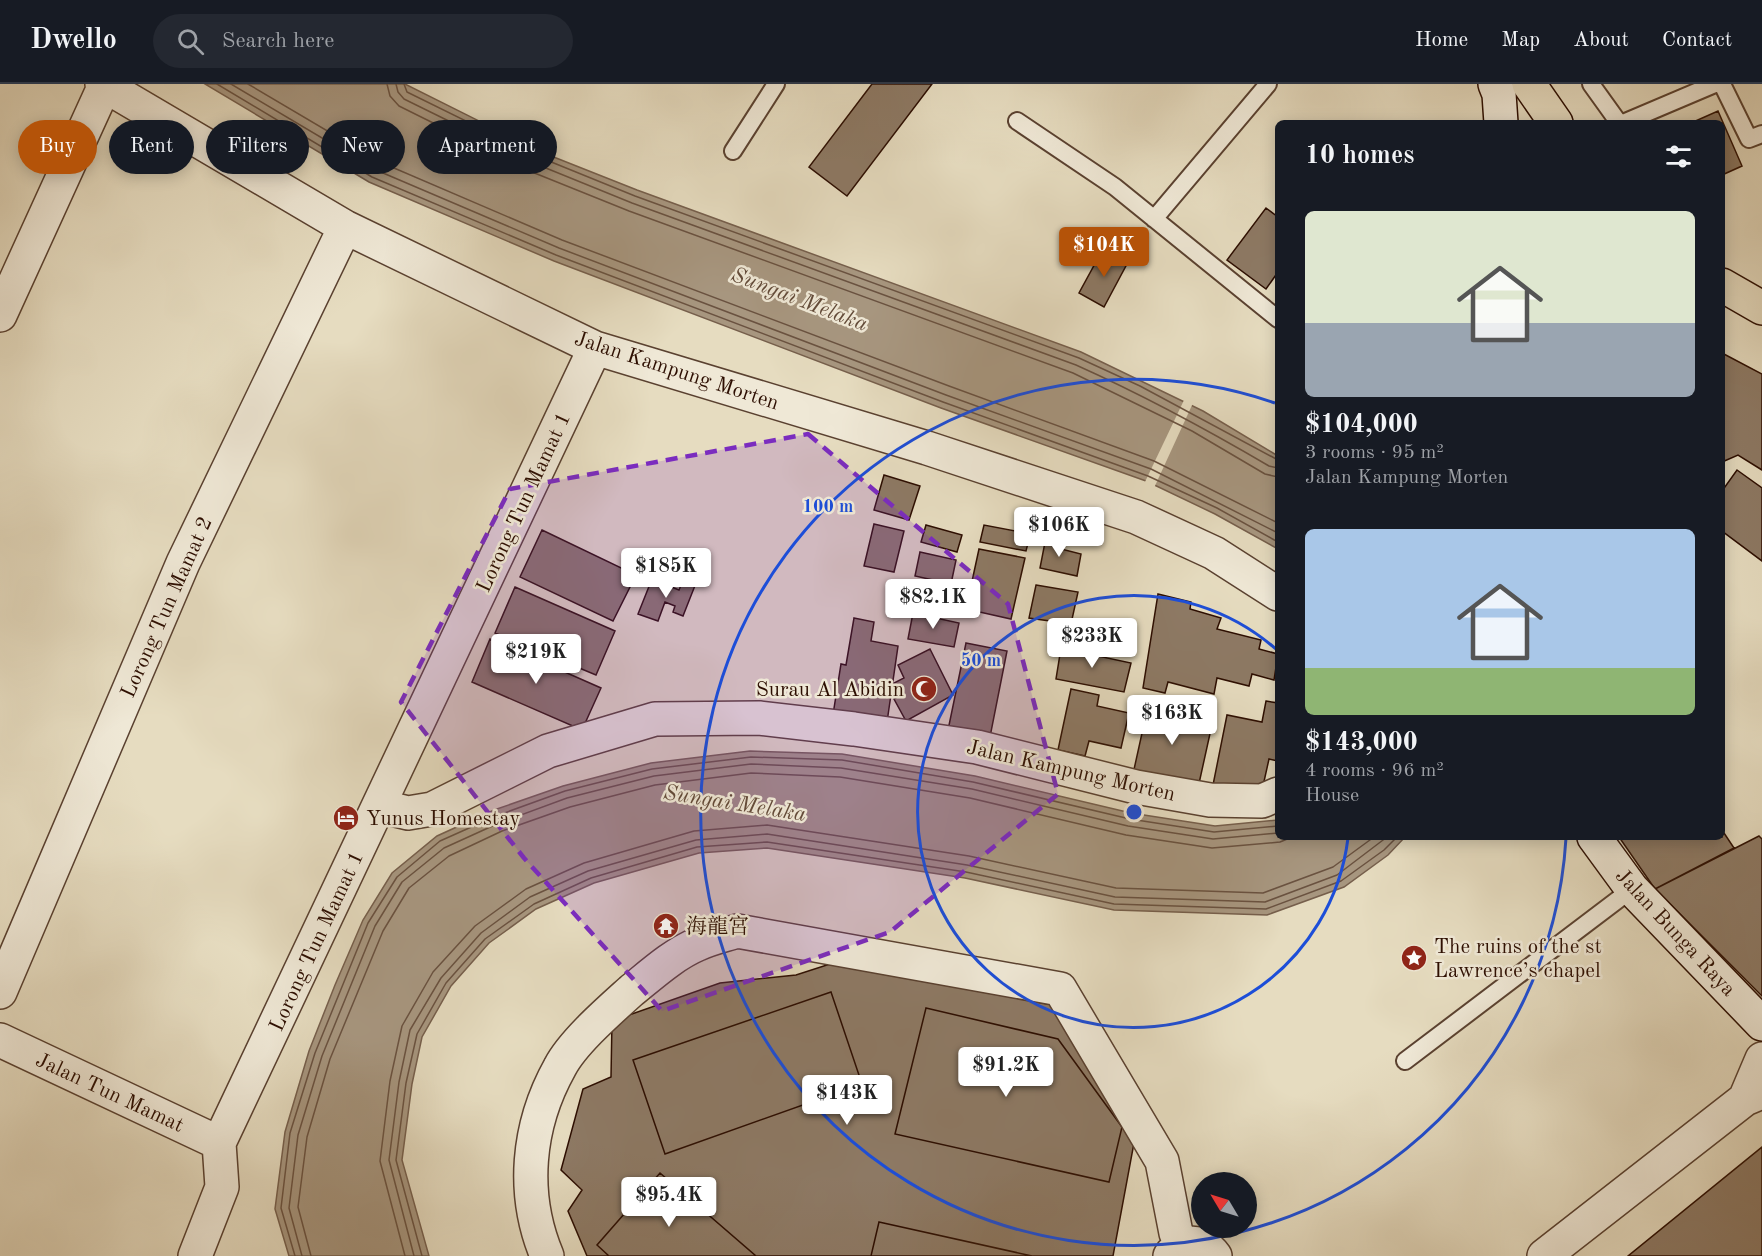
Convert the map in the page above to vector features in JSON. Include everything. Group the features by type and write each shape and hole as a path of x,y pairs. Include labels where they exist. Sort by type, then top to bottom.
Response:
{"main road":[{"path":"1529,84 1554,120"},
{"path":"1725,287 1762,308"}],"street":[{"path":"1495,84 1499,94 1502,120"},
{"path":"0,315 103,85"},
{"name":"Jalan Kampung Morten","path":"103,85 345,227 596,348 927,448 1136,517 1214,554 1275,592"},
{"name":"Lorong Tun Mamat 2","path":"0,992 183,563 345,227"},
{"name":"Lorong Tun Mamat 1","path":"219,1143 596,348"},
{"name":"Jalan Kampung Morten","path":"379,806 408,813 432,809 548,751 655,718 759,718 977,747 1136,787 1210,800 1262,801 1275,795"},
{"name":"Jalan Bunga Raya","path":"1596,840 1632,889 1761,1027"},
{"path":"547,1256 534,1220 530,1190 531,1149 560,1066 606,1012 658,968 697,944 737,931 1060,988 1162,1161 1176,1233 1176,1251 1196,1243 1204,1245 1215,1256"},
{"name":"Jalan Tun Mamat","path":"0,1040 219,1143"},
{"path":"1544,1256 1754,1095 1762,1059"},
{"path":"195,1256 222,1187 219,1143"}],"lane":[{"path":"733,152 776,84"},
{"path":"1154,219 1268,84"},
{"path":"1591,84 1619,120"},
{"path":"1628,120 1715,84"},
{"path":"1722,84 1749,138 1762,134"},
{"path":"1017,121 1071,156 1154,219 1275,317"},
{"path":"1405,1061 1632,889"}],"highlighted area":[{"path":"808,434 1008,604 1058,794 890,932 662,1011 524,858 401,702 510,489"}],"water":[{"name":"Sungai Melaka","path":"205,84 405,84 477,120 417,120 417,174 557,174 557,158 637,190 1081,352 1203,411 1275,454 1275,547 1215,514 1146,481 941,408 554,261 369,182 356,174 405,174 405,120 321,120 321,153 309,146 309,120 265,120"},
{"name":"Sungai Melaka","path":"750,751 842,754 975,776 1131,813 1215,826 1275,820 1275,840 1402,840 1388,855 1344,887 1267,915 1114,910 965,878 767,848 699,853 594,883 536,909 489,943 451,986 422,1037 412,1084 402,1160 429,1256 289,1256 275,1209 285,1132 309,1051 335,985 363,920 392,873 437,836 494,810 563,786 651,763"}],"pier":[{"path":"1185,398 1193,403 1154,488 1144,484"}],"building":[{"path":"872,84 932,84 847,196 809,167"},
{"path":"1718,111 1722,120 1698,120"},
{"path":"1725,127 1742,166 1725,174"},
{"path":"1266,208 1275,215 1275,276 1266,289 1227,260"},
{"path":"1103,249 1128,262 1104,307 1079,293"},
{"path":"1725,355 1762,374 1762,470 1738,455 1725,461"},
{"path":"1737,470 1762,488 1762,561 1725,533 1725,487"},
{"path":"884,475 920,486 909,520 874,510"},
{"path":"1018,520 1033,524 1026,551 980,542 984,525 1015,531"},
{"path":"874,524 904,531 894,572 864,566"},
{"path":"926,525 962,535 957,552 921,542"},
{"path":"542,530 636,575 613,621 520,577"},
{"path":"1046,537 1062,540 1061,549 1081,554 1077,576 1040,568"},
{"path":"979,549 1025,558 1011,619 966,609"},
{"path":"920,552 956,560 951,584 915,576"},
{"path":"684,578 696,583 683,616 673,612 675,606 665,602 658,621 638,614 652,579 679,590"},
{"path":"915,581 960,591 954,616 909,607"},
{"path":"1036,585 1078,592 1071,624 1029,618"},
{"path":"515,587 615,631 596,675 495,633"},
{"path":"1158,594 1191,602 1190,609 1221,618 1217,629 1261,640 1259,649 1275,653 1274,680 1252,674 1249,686 1217,678 1214,694 1168,682 1165,693 1143,688"},
{"path":"913,613 959,623 954,647 908,639"},
{"path":"854,618 874,622 871,641 898,646 886,729 832,721 841,664 846,665"},
{"path":"490,639 601,688 582,730 472,682"},
{"path":"1062,642 1080,646 1079,652 1131,663 1124,692 1056,679"},
{"path":"966,643 1007,651 989,742 947,735"},
{"name":"Surau Al Abidin","path":"930,649 953,695 906,721 894,699 901,695 894,683 904,678 898,665"},
{"path":"1071,689 1099,695 1097,706 1129,713 1121,748 1089,741 1085,756 1058,750"},
{"path":"1150,697 1174,702 1170,720 1186,724 1189,714 1213,720 1198,788 1133,774"},
{"path":"1266,701 1275,702 1275,760 1269,759 1261,795 1213,785 1227,715 1262,722"},
{"path":"1725,834 1734,848 1655,889 1621,840 1725,840"},
{"path":"1759,836 1762,839 1762,996 1655,889"},
{"path":"833,963 1053,1005 1134,1143 1113,1256 587,1256 568,1211 582,1190 561,1170 583,1089 611,1077 612,1021 720,983 796,975"},
{"path":"831,992 862,1084 665,1154 633,1060"},
{"path":"926,1008 1058,1039 1122,1127 1109,1182 895,1134"},
{"path":"1762,1147 1762,1256 1628,1256"},
{"path":"660,1173 756,1256 609,1256 597,1245"},
{"path":"879,1222 1032,1256 871,1256"}],"place":[{"name":"Surau Al Abidin","path":"924,689"},
{"name":"Yunus Homestay","path":"346,818"},
{"name":"海龍宮","path":"666,926"},
{"name":"The ruins of the st Lawrence’s chapel","path":"1414,958"}]}
